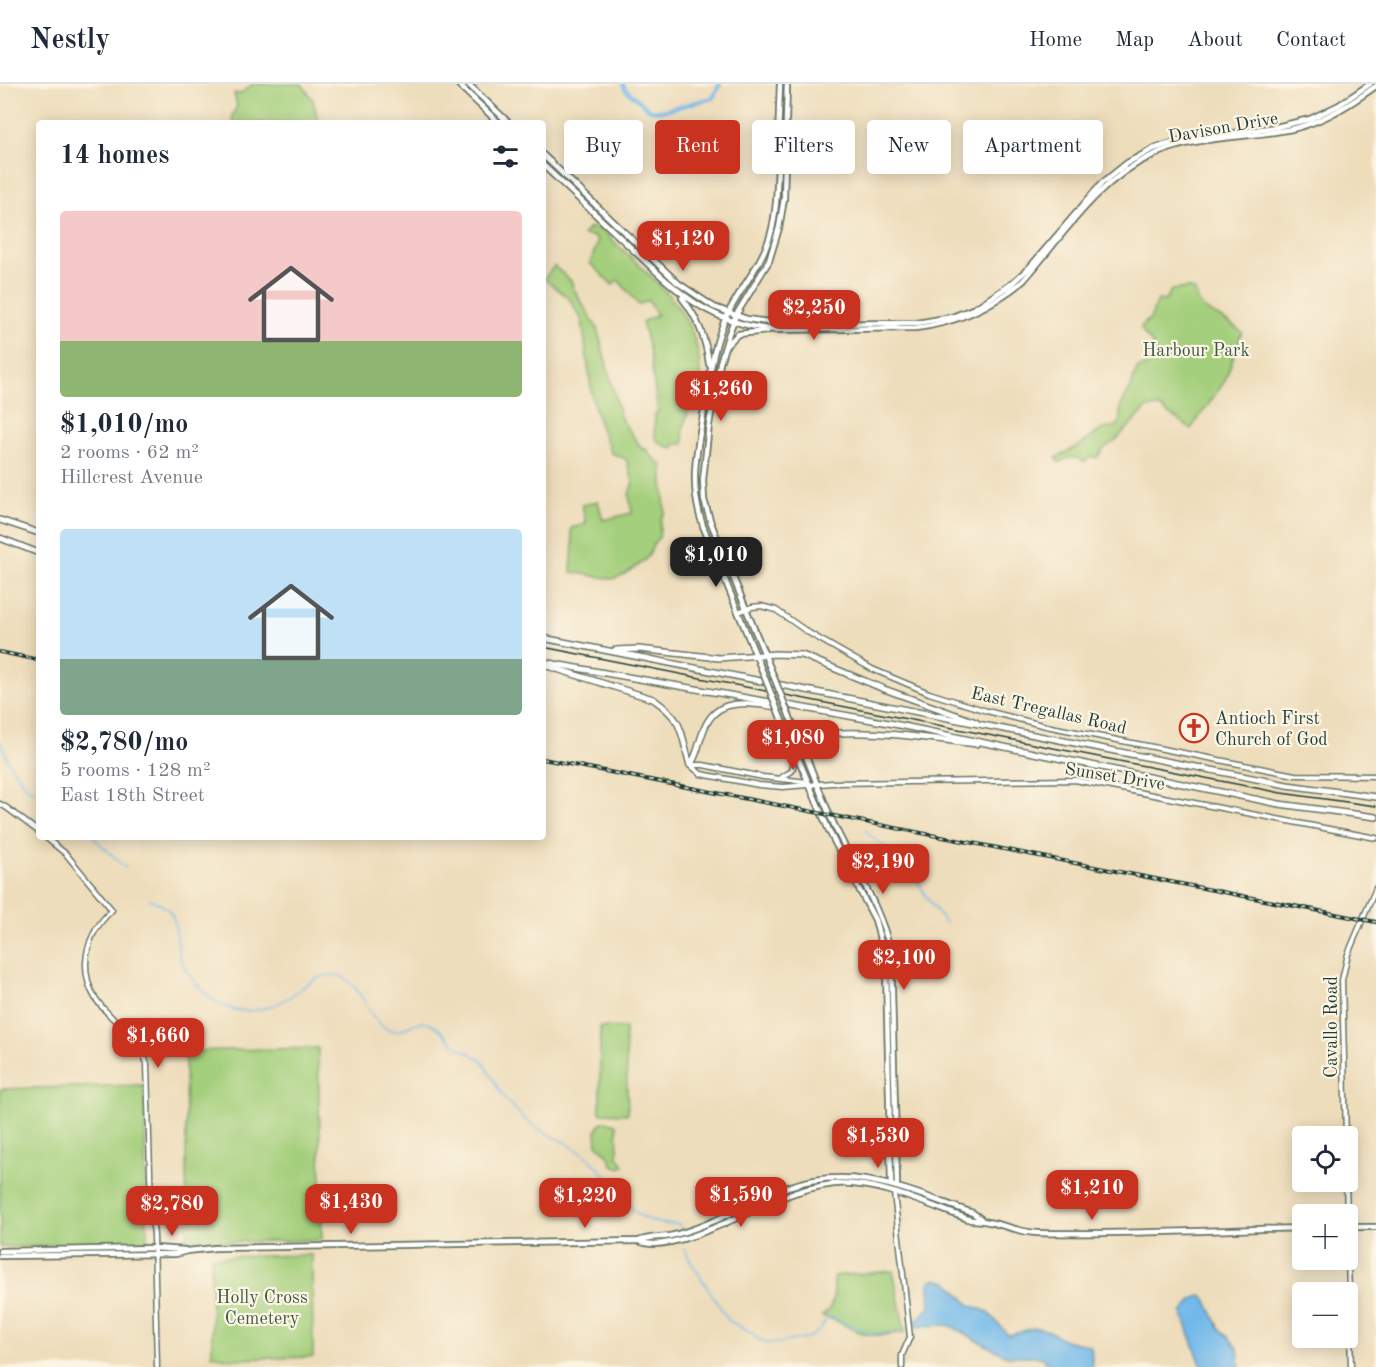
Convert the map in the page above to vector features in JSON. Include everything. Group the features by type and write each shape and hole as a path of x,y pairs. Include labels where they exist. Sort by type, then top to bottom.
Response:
{"highway":[{"path":"0,520 36,532"},
{"path":"0,538 36,552"},
{"path":"546,640 1287,785 1376,797"},
{"path":"605,651 639,649 719,658 765,654 802,655 985,727"},
{"path":"546,664 828,712 1012,747 1279,804 1376,817"},
{"path":"546,664 633,692 658,703 681,728 690,765"},
{"path":"690,765 708,720 715,711 727,705 745,704 828,712"},
{"path":"799,736 824,732 1012,747"}],"main road":[{"path":"458,84 496,120"},
{"path":"468,84 506,120"},
{"path":"780,84 777,199 774,222 756,269 726,319 710,369 694,462 695,501 755,655 830,833 875,920 884,954 894,1193"},
{"path":"787,84 784,200 779,228 769,261 736,315 723,351 703,466 704,500 711,523 818,785 885,927 891,953 893,1186"},
{"name":"Davison Drive","path":"546,157 678,283 707,304 729,313 766,323 917,323 952,317 983,303 1017,280 1102,183 1127,163 1153,149 1178,141 1276,127 1310,119 1339,105 1370,84"},
{"name":"Davison Drive","path":"678,292 726,319 775,330 916,328 944,323 991,305 1023,281 1101,192 1128,168 1153,155 1179,146 1274,132 1311,123 1341,110 1376,86"},
{"path":"479,104 496,116 502,116"},
{"path":"546,168 678,292 699,323 706,343 710,369"},
{"path":"723,351 730,340 738,334 775,330"},
{"path":"0,1251 154,1251 177,1254 215,1248 639,1241 692,1229 786,1187 819,1179 850,1177 874,1180 893,1186 1018,1231 1036,1233 1292,1228"},
{"path":"639,1241 645,1244 660,1243 694,1236 782,1197 818,1186 848,1183 894,1193 971,1220 981,1219"},
{"path":"1358,1227 1376,1227"},
{"path":"0,1256 154,1251"}],"street":[{"name":"East Tregallas Road","path":"738,612 761,606 776,610 809,633 872,669 929,693 987,711 1046,726 1295,775 1376,776"},
{"path":"779,778 792,771 795,750"},
{"path":"690,765 703,765 810,784"},
{"path":"690,765 701,774 759,785 783,787 810,784"},
{"name":"Sunset Drive","path":"810,784 1075,780 1376,838"},
{"path":"0,804 36,830"},
{"path":"49,840 66,854 112,910 98,924 90,940 86,970 94,998 102,1009 135,1040 147,1064 157,1367"},
{"name":"Cavallo Road","path":"1346,1126 1342,980 1346,960 1376,888"},
{"path":"894,1193 910,1337 902,1355 902,1367"},
{"path":"1348,1270 1351,1367"}],"green space":[{"path":"253,84 302,84 313,100 318,120 233,120 237,106 234,93 240,94"},
{"path":"590,227 603,231 645,270 679,308 691,329 698,352 700,379 696,411 689,410 683,429 684,444 675,444 674,448 660,444 655,437 655,413 658,412 649,348 642,322 657,315 648,300 639,305 619,281 613,285 590,263 598,242 595,237 583,235"},
{"path":"554,266 571,281 597,328 621,419 643,450 646,449 662,465 665,513 661,518 659,538 642,562 612,579 571,572 573,545 571,528 586,524 582,505 598,501 603,520 632,513 629,495 633,481 626,459 611,453 599,423 592,396 582,320 568,297 546,280 546,276"},
{"name":"Harbour Park","path":"1189,288 1195,291 1204,309 1242,332 1225,381 1191,429 1159,407 1147,408 1116,440 1103,449 1097,458 1091,457 1084,462 1078,458 1072,458 1059,463 1056,458 1082,444 1101,430 1119,425 1121,405 1131,388 1135,373 1138,368 1153,363 1158,356 1141,327 1151,317 1158,300 1165,301 1171,290"},
{"path":"600,1027 625,1028 628,1114 600,1113"},
{"path":"318,1048 322,1240 187,1243 185,1051"},
{"path":"144,1085 147,1244 0,1247 0,1089"},
{"path":"601,1122 614,1123 617,1126 618,1156 624,1165 620,1168 612,1165 609,1156 597,1144 596,1132"},
{"name":"Holly Cross Cemetery","path":"312,1255 313,1357 232,1359 212,1355 211,1257"},
{"path":"893,1271 905,1332 884,1335 867,1334 822,1316 832,1303 834,1276"}],"water":[{"path":"935,1279 948,1282 970,1305 988,1312 1008,1335 1041,1328 1068,1341 1088,1345 1091,1347 1093,1367 1052,1367 1043,1358 1006,1356 949,1325 917,1326 916,1321 930,1307 929,1284"},
{"path":"1202,1295 1219,1327 1238,1348 1240,1367 1202,1367 1182,1313 1192,1300"}],"waterway":[{"path":"623,84 625,89 650,110 661,111 713,98 720,84"},
{"path":"0,741 9,763 27,787 36,793"},
{"path":"866,830 868,834 911,867 925,895 945,923"},
{"path":"96,840 126,868"},
{"path":"150,899 171,914 176,927 181,960 200,988 218,1003 240,1010 262,1009 283,1001 321,977 329,975 343,977 356,988 382,1026 395,1031 418,1022 434,1025 457,1046 483,1062 503,1097 527,1121 588,1157 610,1179 638,1214 655,1222 678,1224 682,1229"},
{"path":"685,1248 689,1259 729,1321 768,1343 810,1337 820,1330 827,1318 831,1317 871,1334 904,1331"},
{"path":"914,1329 922,1327"}],"tram line":[{"path":"546,648 1281,793 1376,806"}],"railway":[{"path":"0,652 36,659"},
{"path":"546,760 1376,922"}],"place":[{"name":"Antioch First Church of God","path":"1194,728"}]}
